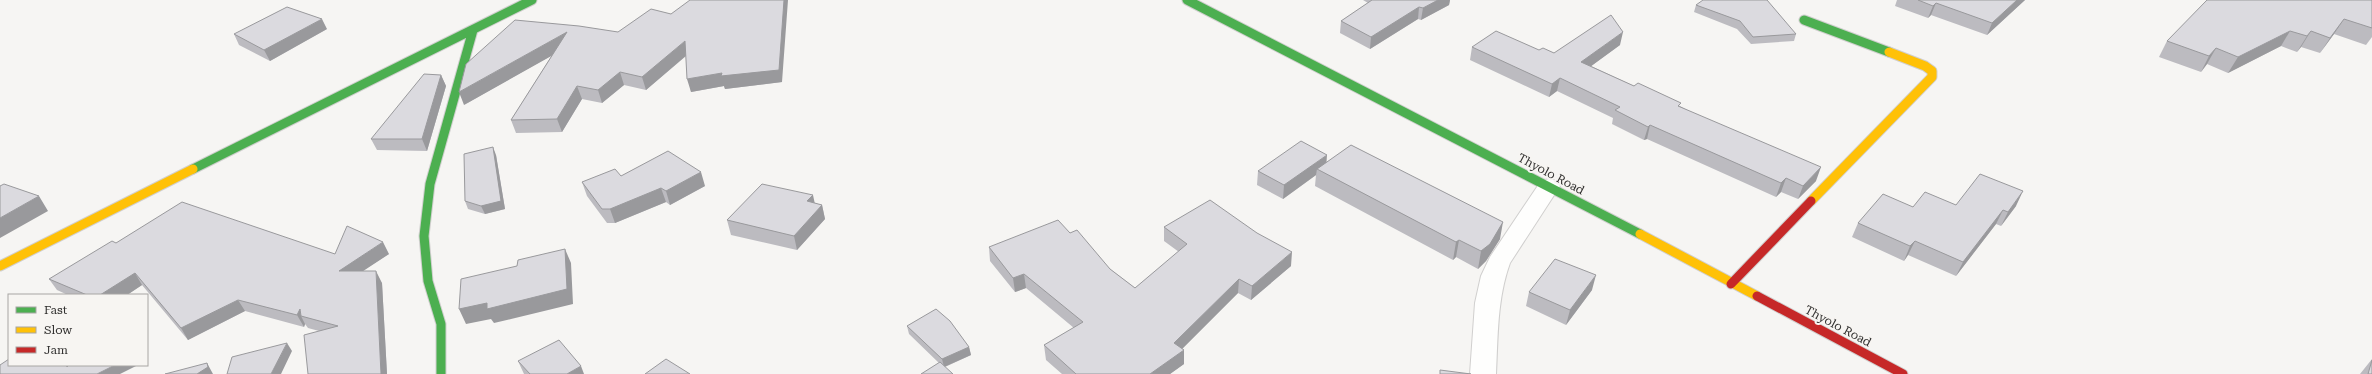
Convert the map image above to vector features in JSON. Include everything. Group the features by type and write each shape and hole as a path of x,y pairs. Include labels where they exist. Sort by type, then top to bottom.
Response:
{"main road":[{"path":"0,266 532,0"},
{"name":"Thyolo Road","path":"1187,0 1549,186 1903,374"},
{"path":"1731,284 1932,77 1932,71 1925,66 1804,20"},
{"path":"441,374 440,324 428,280 424,236 430,184 473,30"}],"street":[{"path":"1483,374 1488,298 1493,275 1498,263 1549,186"}],"building":[{"path":"690,0 784,0 779,70 721,76 722,73 687,79 685,41 642,77 620,72 598,90 577,86 557,119 511,120 567,32 459,92 466,64 515,20 579,26 618,32 651,9 671,14"},
{"path":"1372,0 1438,0 1423,8 1419,7 1371,37 1341,21"},
{"path":"1703,0 1767,0 1796,34 1753,37 1740,21 1696,5"},
{"path":"1918,0 2017,0 1992,23 1936,3 1933,6"},
{"path":"2207,0 2372,0 2372,28 2344,19 2330,38 2311,31 2307,36 2290,31 2238,57 2216,48 2209,56 2167,41"},
{"path":"287,7 322,19 264,50 234,34"},
{"path":"1611,15 1623,32 1581,62 1634,86 1638,83 1681,103 1678,106 1821,167 1803,186 1786,178 1781,183 1650,125 1648,127 1615,110 1620,107 1560,78 1552,84 1472,47 1496,31 1539,50 1543,48 1554,53"},
{"path":"424,74 441,75 422,139 371,139"},
{"path":"1301,141 1327,155 1284,185 1258,171"},
{"path":"1351,145 1503,222 1490,244 1481,251 1459,240 1456,242 1317,169"},
{"path":"493,147 501,201 481,206 465,201 464,154"},
{"path":"668,151 701,172 666,191 661,188 610,209 602,209 582,182 615,169 621,176"},
{"path":"1980,174 2023,191 2008,212 2003,210 1963,262 1915,241 1910,246 1858,223 1883,194 1913,207 1925,192 1956,205"},
{"path":"4,184 39,196 0,218 0,186"},
{"path":"762,184 813,195 807,201 822,205 794,236 727,220"},
{"path":"1210,200 1257,233 1292,252 1252,286 1239,279 1174,343 1184,350 1150,374 1076,374 1044,345 1083,322 1024,274 1013,278 989,247 1058,220 1070,233 1077,230 1110,269 1135,288 1187,244 1164,227"},
{"path":"182,202 335,254 347,226 383,242 339,271 376,271 381,374 308,374 304,335 338,326 301,316 300,309 297,315 238,300 181,328 135,273 102,294 85,294 49,279 112,241 116,243"},
{"path":"565,249 567,289 487,309 487,303 459,309 461,279 517,266 518,260"},
{"path":"1555,259 1596,275 1570,310 1529,292"},
{"path":"936,309 950,321 969,347 942,359 907,326"},
{"path":"559,340 581,366 567,374 530,374 518,361"},
{"path":"287,343 271,374 227,374 232,357"},
{"path":"666,359 690,374 645,374"},
{"path":"8,360 8,366 113,366 97,374 0,374 0,365"},
{"path":"2372,360 2372,374 2368,374"},
{"path":"940,362 953,374 921,374"},
{"path":"207,363 208,367 197,374 165,374"},
{"path":"1440,370 1471,374 1440,374"}],"traffic: fast":[{"path":"193,169 532,0"},
{"path":"1187,0 1640,234"},
{"path":"1804,20 1889,52"},
{"path":"441,374 441,324 428,281 424,236 430,184 473,30"}],"traffic: slow":[{"path":"1811,201 1932,77 1932,71 1925,66 1889,52"},
{"path":"0,266 193,169"},
{"path":"1640,234 1757,296"}],"traffic: jam":[{"path":"1731,284 1811,201"},
{"path":"1757,296 1903,374"}]}
